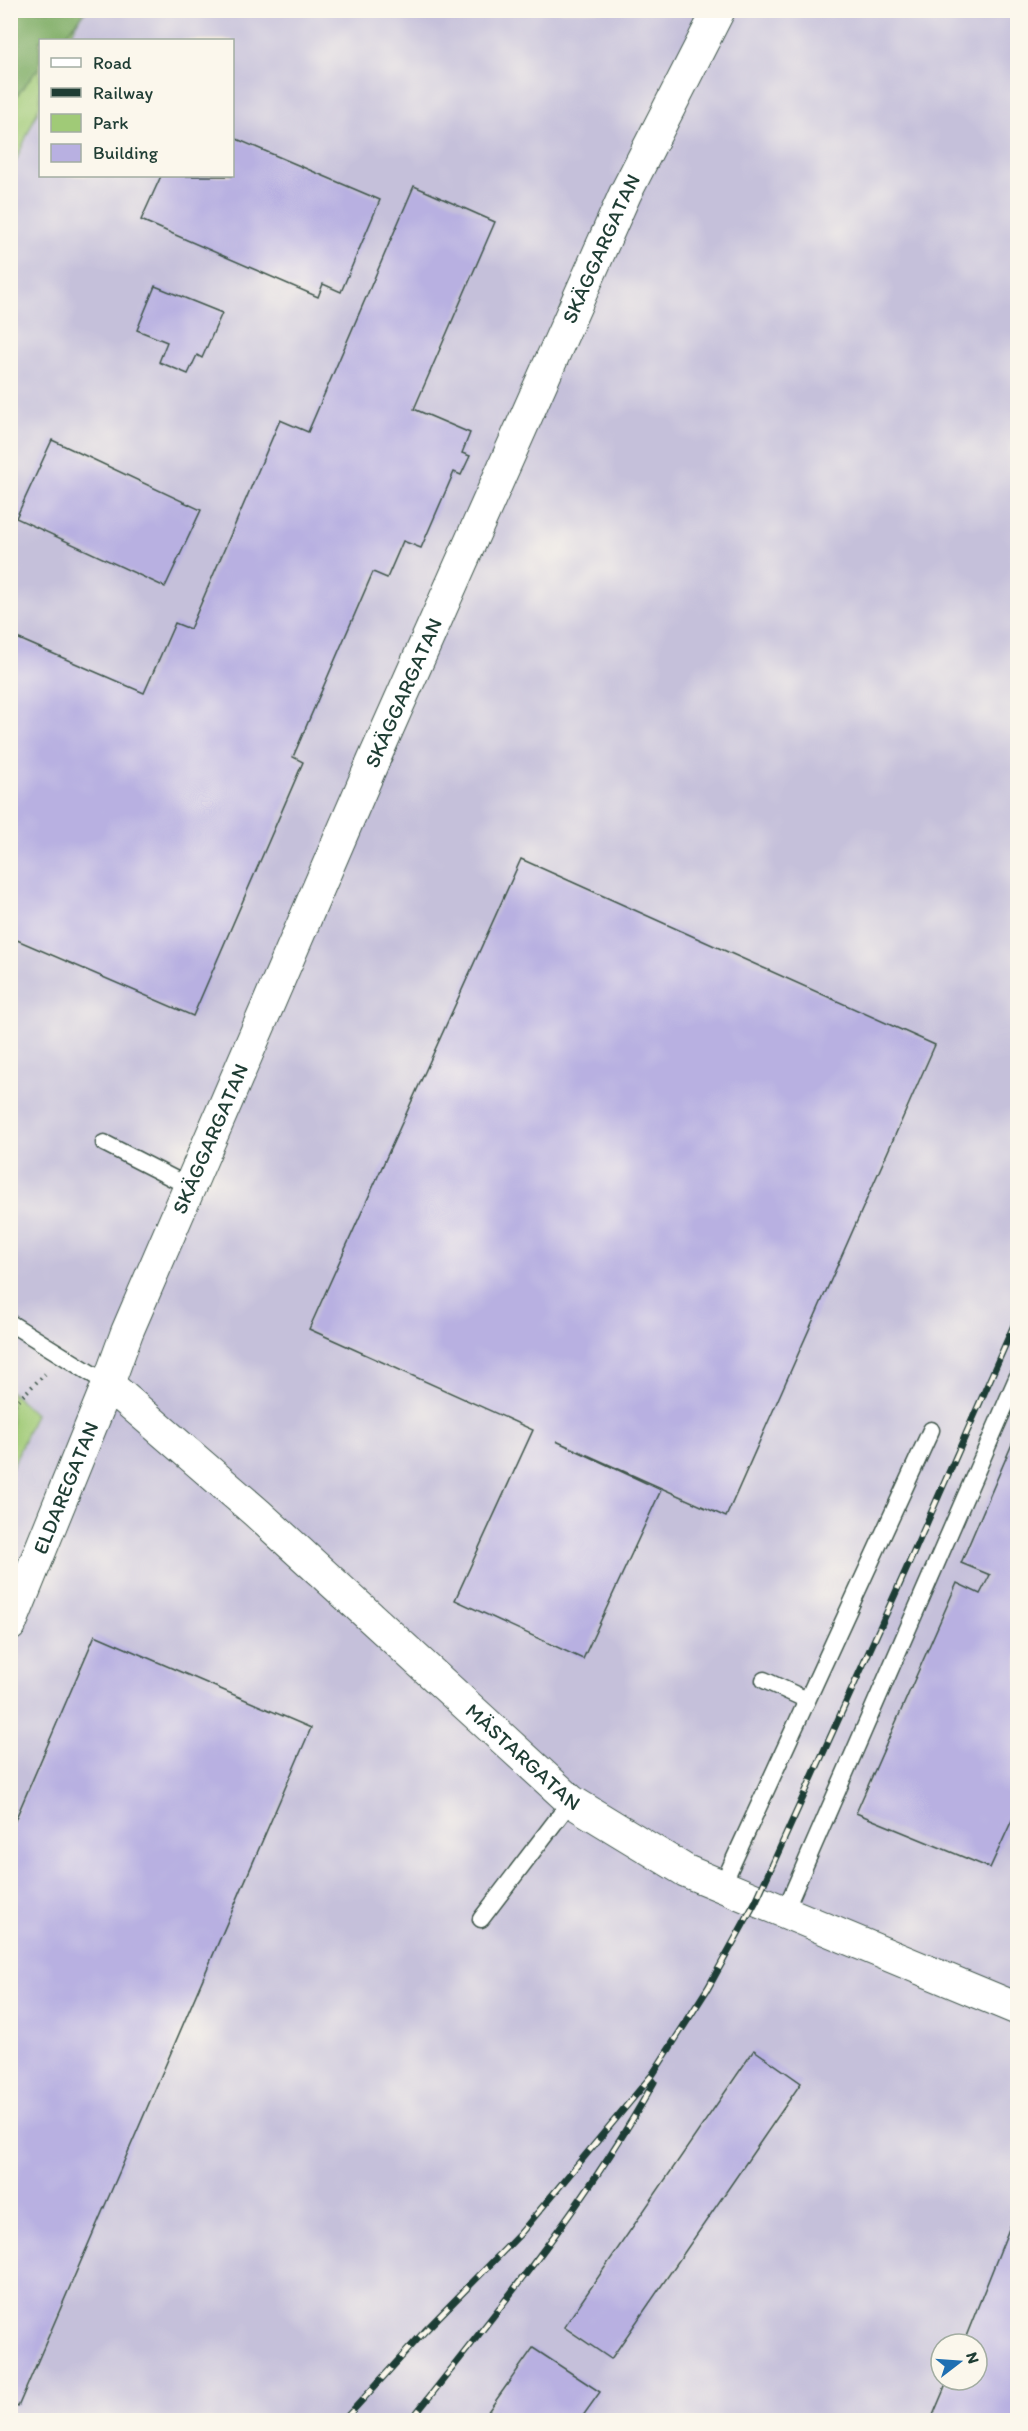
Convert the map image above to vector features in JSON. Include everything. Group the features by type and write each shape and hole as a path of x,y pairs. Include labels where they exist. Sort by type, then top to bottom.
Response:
{"street":[{"name":"SKÄGGARGATAN","path":"108,1384 127,1332 375,757 625,194 719,10"},
{"name":"ELDAREGATAN","path":"10,1626 108,1384"},
{"name":"MÄSTARGATAN","path":"108,1384 257,1513 571,1802 686,1870 1017,2009"}],"lane":[{"path":"104,1143 190,1186"},
{"path":"10,1323 108,1384"},
{"path":"784,1913 1017,1376"},
{"path":"722,1886 931,1430"},
{"path":"764,1680 807,1700"},
{"path":"481,1919 571,1802"}],"path":[{"path":"10,1408 63,1357"}],"shaded area":[{"path":"86,11 1017,11 1017,2420 11,2420 11,103 39,67 39,177 234,177 234,39 62,39"}],"green space":[{"path":"11,10 86,11 62,39 39,39 39,67 11,103"},
{"path":"11,11 82,11 69,39 39,39 39,107 11,172"},
{"path":"11,1392 35,1414 11,1470"}],"building":[{"path":"234,138 380,200 341,292 323,284 318,297 141,220 161,177 234,177"},
{"path":"414,186 495,222 414,409 470,433 462,453 470,456 461,475 454,472 421,548 403,541 387,578 373,572 293,757 303,762 193,1016 10,937 10,635 144,693 175,623 190,629 280,420 308,432"},
{"path":"155,286 222,313 202,358 197,355 188,374 159,362 167,342 137,330"},
{"path":"52,440 201,510 165,587 16,518"},
{"path":"521,859 935,1045 726,1517 556,1441 661,1490 583,1659 455,1600 533,1430 309,1329"},
{"path":"1018,1430 1018,1807 990,1868 856,1813 957,1583 980,1594 990,1575 961,1563"},
{"path":"95,1635 311,1728 18,2407 10,2403 10,1832"},
{"path":"754,2050 801,2083 611,2359 564,2327"},
{"path":"1017,2209 1018,2420 931,2420 943,2392 989,2392 989,2332 968,2332"},
{"path":"533,2348 600,2392 580,2420 482,2420"}],"railway":[{"path":"344,2420 425,2331 520,2234 653,2074 708,1988 756,1901 1018,1316"},
{"path":"411,2420 540,2256 600,2171 654,2082"}]}
